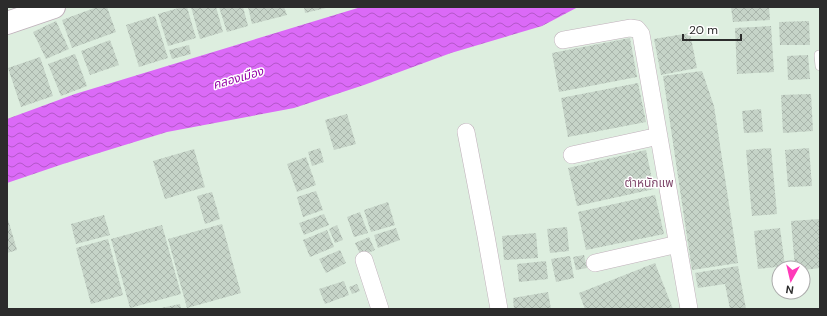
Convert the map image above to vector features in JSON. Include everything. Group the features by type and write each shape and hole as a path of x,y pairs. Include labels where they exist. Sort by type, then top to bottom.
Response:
{"main road":[{"path":"7,23 50,8"}],"street":[{"path":"563,40 630,28 637,29 641,34 689,309"},
{"path":"466,132 499,309"},
{"path":"572,155 659,136"},
{"path":"595,263 678,244"},
{"path":"364,260 380,309"}],"lane":[{"path":"820,55 820,66"}],"water":[{"name":"คลองเมือง","path":"361,7 578,7 542,26 451,53 364,85 294,108 167,132 7,183 7,119 75,94"}],"building":[{"path":"97,7 107,7 116,32 72,48 62,20"},
{"path":"187,7 196,38 168,46 158,14"},
{"path":"191,7 216,7 223,32 200,39"},
{"path":"219,7 243,7 248,26 227,32"},
{"path":"248,7 284,7 287,15 252,24"},
{"path":"304,7 326,7 326,8 305,13"},
{"path":"731,7 769,7 770,20 733,22"},
{"path":"155,16 168,58 139,67 126,25"},
{"path":"56,21 69,49 46,59 33,32"},
{"path":"809,21 810,45 780,45 779,22"},
{"path":"771,26 774,72 737,74 735,28"},
{"path":"690,33 697,68 661,75 654,39"},
{"path":"630,38 637,77 559,92 552,53"},
{"path":"110,40 119,65 90,75 81,51"},
{"path":"189,45 191,54 172,59 169,50"},
{"path":"75,54 87,86 61,96 48,64"},
{"path":"808,55 810,79 788,80 787,56"},
{"path":"40,57 53,96 21,107 8,68"},
{"path":"702,71 714,106 738,263 692,270 663,76"},
{"path":"638,83 646,122 568,137 561,98"},
{"path":"811,94 813,131 783,133 781,95"},
{"path":"761,109 763,132 744,133 742,111"},
{"path":"347,114 356,144 334,150 325,120"},
{"path":"320,148 324,162 312,166 308,152"},
{"path":"771,148 777,214 752,216 746,150"},
{"path":"809,148 812,186 788,187 785,150"},
{"path":"194,149 205,187 165,199 153,161"},
{"path":"646,150 654,189 577,206 568,168"},
{"path":"306,157 316,185 297,192 287,164"},
{"path":"316,191 323,210 303,217 297,197"},
{"path":"212,192 220,219 205,224 197,196"},
{"path":"655,195 664,234 586,250 578,212"},
{"path":"388,202 395,225 371,232 364,210"},
{"path":"360,212 368,233 354,237 347,217"},
{"path":"324,214 329,225 304,235 299,223"},
{"path":"104,215 110,235 76,244 71,224"},
{"path":"7,216 17,250 7,253"},
{"path":"820,219 820,268 811,269 811,260 794,260 791,221"},
{"path":"222,224 241,293 187,308 168,239"},
{"path":"162,225 181,294 130,308 111,239"},
{"path":"337,225 343,240 335,243 329,229"},
{"path":"567,227 569,251 550,253 547,229"},
{"path":"396,228 400,240 378,248 374,235"},
{"path":"780,228 784,260 771,260 771,268 758,269 754,231"},
{"path":"327,230 334,247 310,257 303,240"},
{"path":"536,233 538,258 504,260 502,236"},
{"path":"369,237 375,250 361,256 355,243"},
{"path":"108,239 123,295 91,304 76,248"},
{"path":"340,250 346,263 326,273 319,259"},
{"path":"584,255 587,268 576,270 573,257"},
{"path":"570,256 574,278 556,282 551,259"},
{"path":"546,261 548,279 519,282 517,264"},
{"path":"655,263 673,309 585,309 579,293"},
{"path":"738,266 746,309 730,309 725,284 698,288 695,273"},
{"path":"344,281 349,295 325,304 319,289"},
{"path":"357,284 360,291 352,294 349,287"},
{"path":"548,292 551,309 514,309 513,298"},
{"path":"180,304 181,309 161,309 161,308"}],"district":[{"name":"ตำหนักแพ","path":"649,183"}]}
